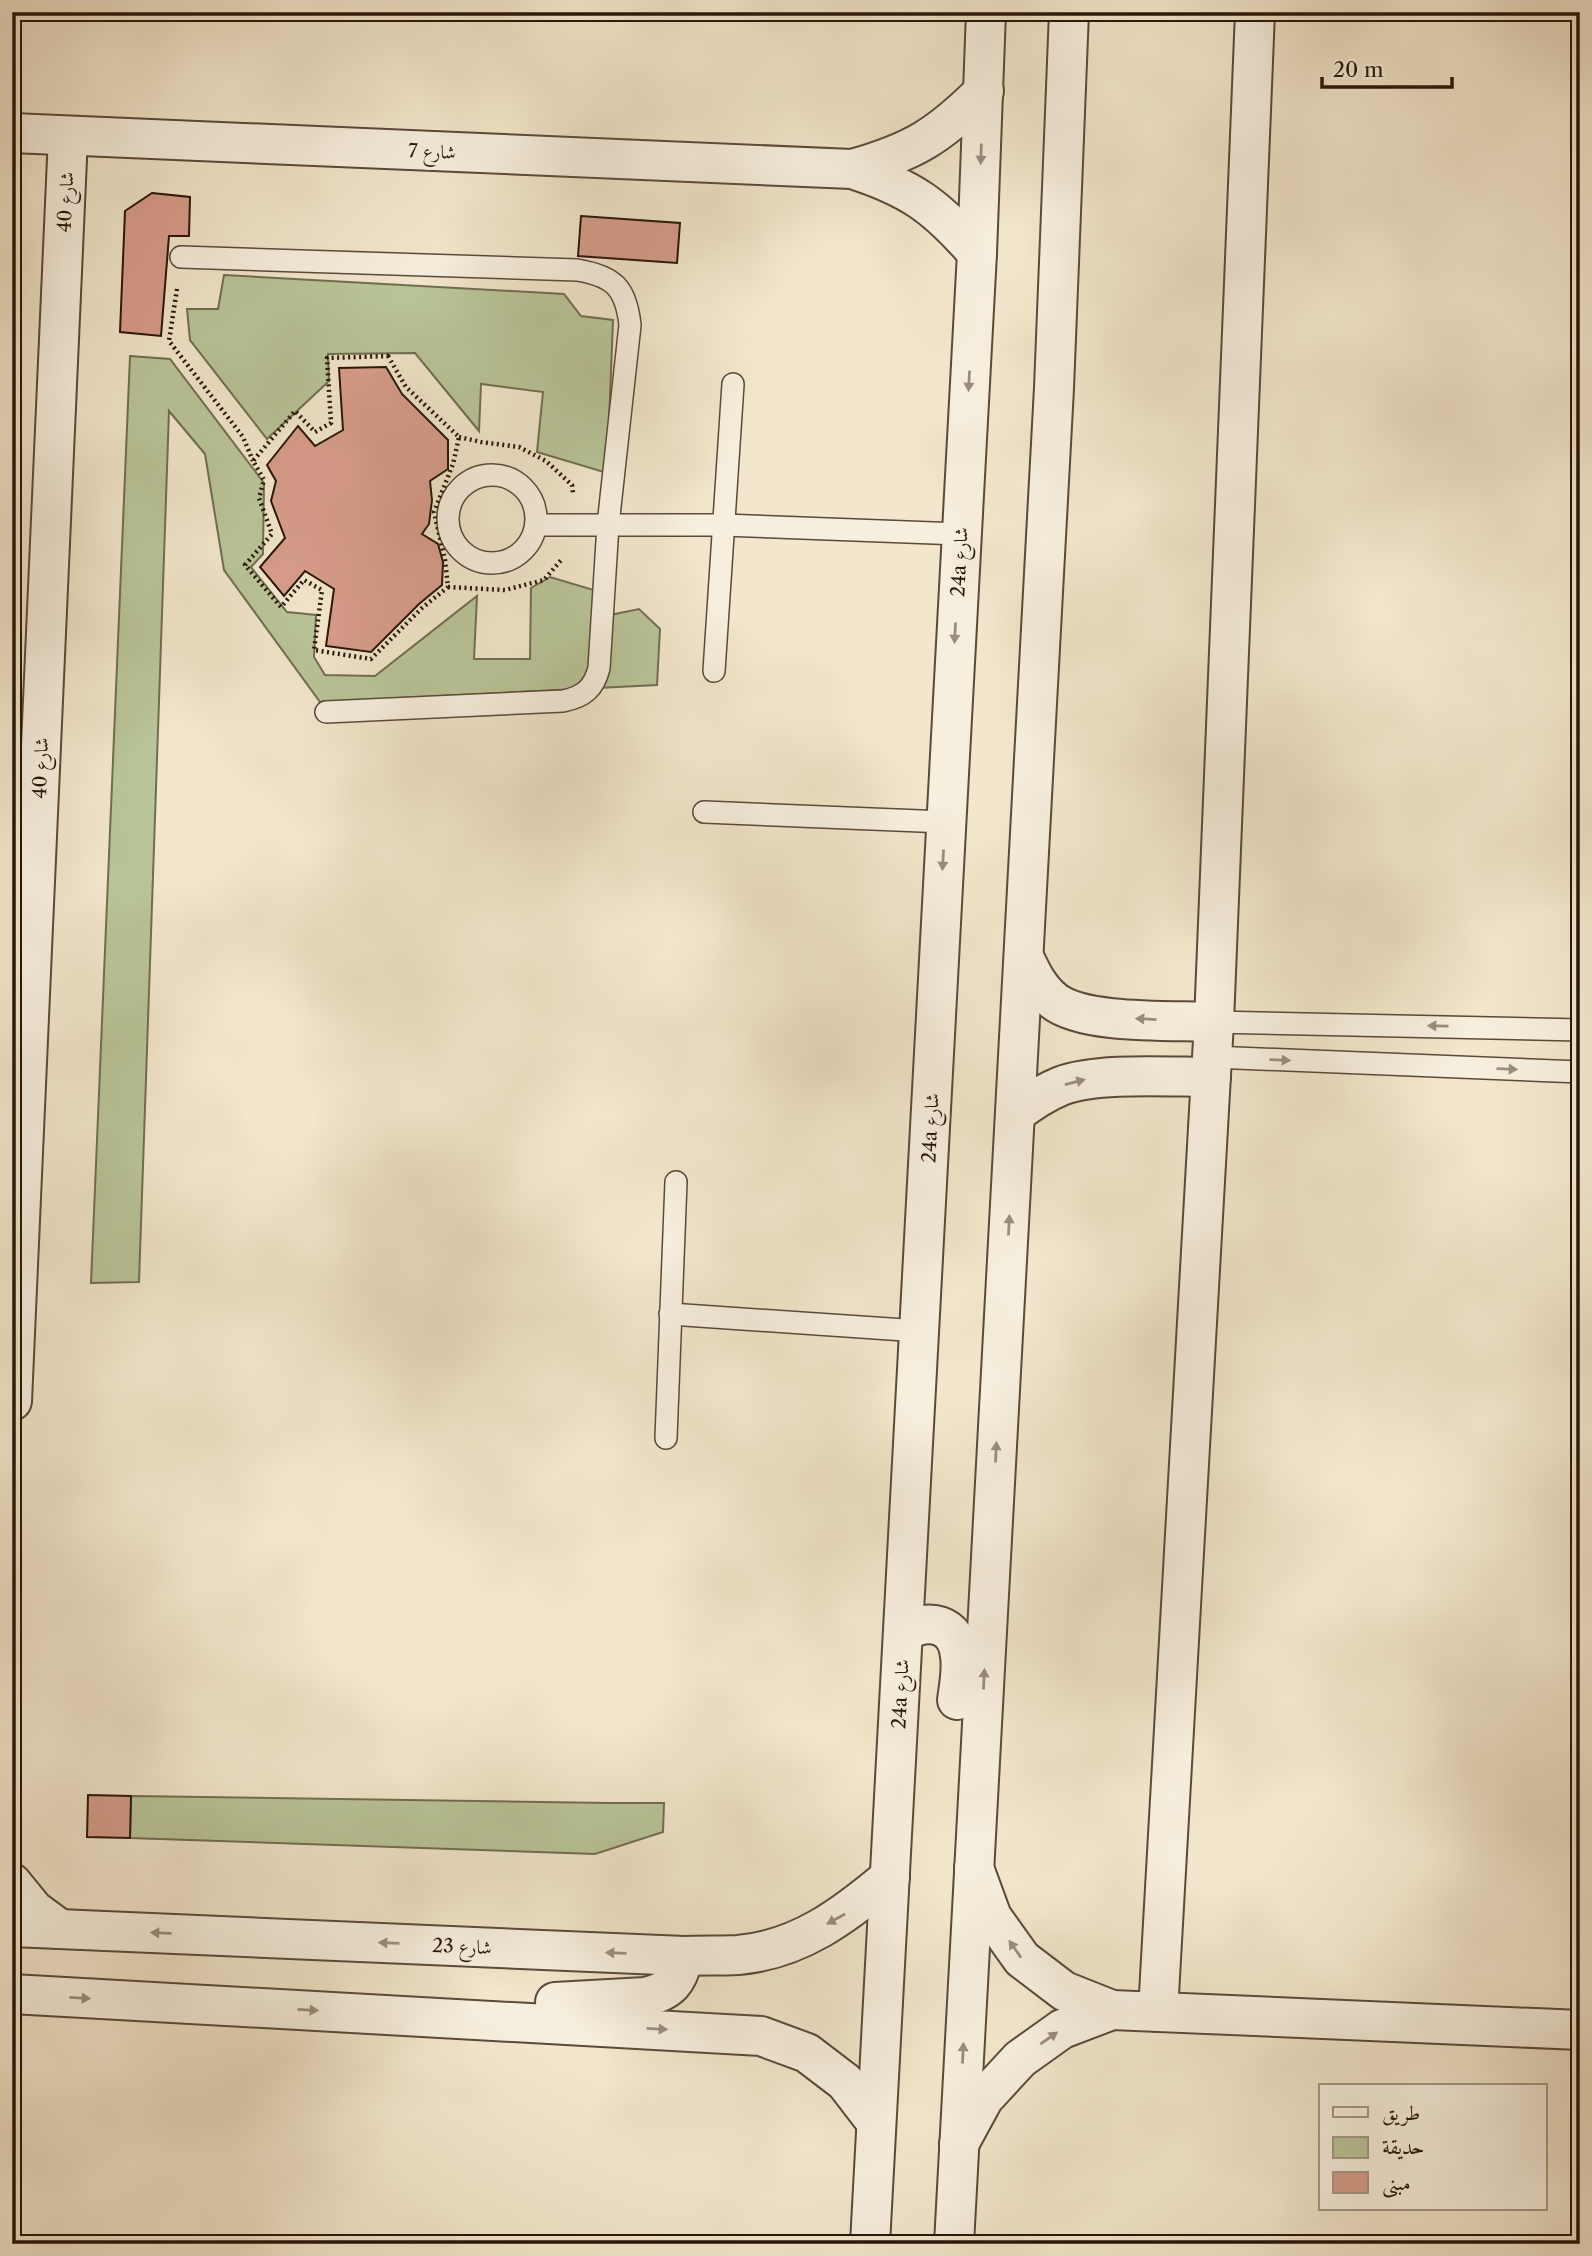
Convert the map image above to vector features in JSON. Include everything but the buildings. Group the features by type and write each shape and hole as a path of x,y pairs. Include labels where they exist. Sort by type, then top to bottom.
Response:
{"street":[{"name":"24a شارع","path":"870,2244 977,253 986,12"},
{"path":"954,2244 1055,374 1069,12"},
{"path":"1158,2012 1212,1052 1255,12"},
{"name":"شارع 7","path":"852,169 890,158 925,142 956,119 984,91"},
{"name":"شارع 7","path":"12,133 852,169 888,181 922,200 952,224 977,253"},
{"name":"شارع 40","path":"12,1401 27,723 68,136"},
{"path":"1024,957 1035,982 1055,1002 1080,1014 1212,1052"},
{"path":"1015,1114 1062,1085 1212,1052"},
{"path":"904,1633 927,1623 940,1625 951,1633 958,1643 961,1657 957,1706 959,1756 974,1861 992,1917 1022,1959 1063,1991 1112,2010 1580,2030"},
{"name":"شارع 23","path":"12,1927 684,1956 740,1955 796,1941 846,1914 890,1877"},
{"path":"12,1883 33,1910 60,1929"},
{"path":"457,2018 510,2006 659,1994 671,1985 680,1973 684,1956"},
{"path":"12,1994 761,2036 807,2053 845,2082 875,2122"},
{"path":"958,2144 984,2098 1020,2059 1062,2029 1112,2010"}],"lane":[{"path":"181,257 577,270 599,273 617,285 628,304 631,325 608,524 599,668 596,681 588,692 577,699 563,701 326,712"},
{"path":"715,671 733,384"},
{"path":"498,475 519,483 529,495 535,509 536,525 531,540 509,561 478,562 464,554 454,543 448,528 447,513 462,485 474,477 498,475"},
{"path":"536,525 724,525 960,534"},
{"path":"704,812 945,822"},
{"path":"1390,1064 1392,1025"},
{"path":"1212,1052 1392,1025 1580,1030"},
{"path":"1212,1052 1390,1064 1580,1072"},
{"path":"666,1438 676,1182"},
{"path":"670,1314 919,1331"}],"path":[{"path":"181,257 169,341 243,438 253,461 264,480 259,498 272,534 245,565 281,607 304,580 322,590 314,650 371,659 422,608 448,587 434,512 453,464 459,437 406,387 388,356 327,358 331,423 315,432 295,411 253,461"}],"green space":[{"path":"224,275 564,294 581,316 613,320 607,473 537,452 543,392 481,384 479,431 415,353 328,354 329,381 267,439 190,340 187,309 218,309"},
{"path":"130,356 170,359 264,483 263,554 251,567 287,612 316,615 314,657 325,675 375,676 477,596 474,659 530,659 531,588 550,577 597,591 605,616 639,609 660,629 657,685 320,702 224,570 205,454 169,411 139,1282 91,1283"},
{"path":"131,1796 664,1803 663,1832 595,1854 130,1838"}]}
